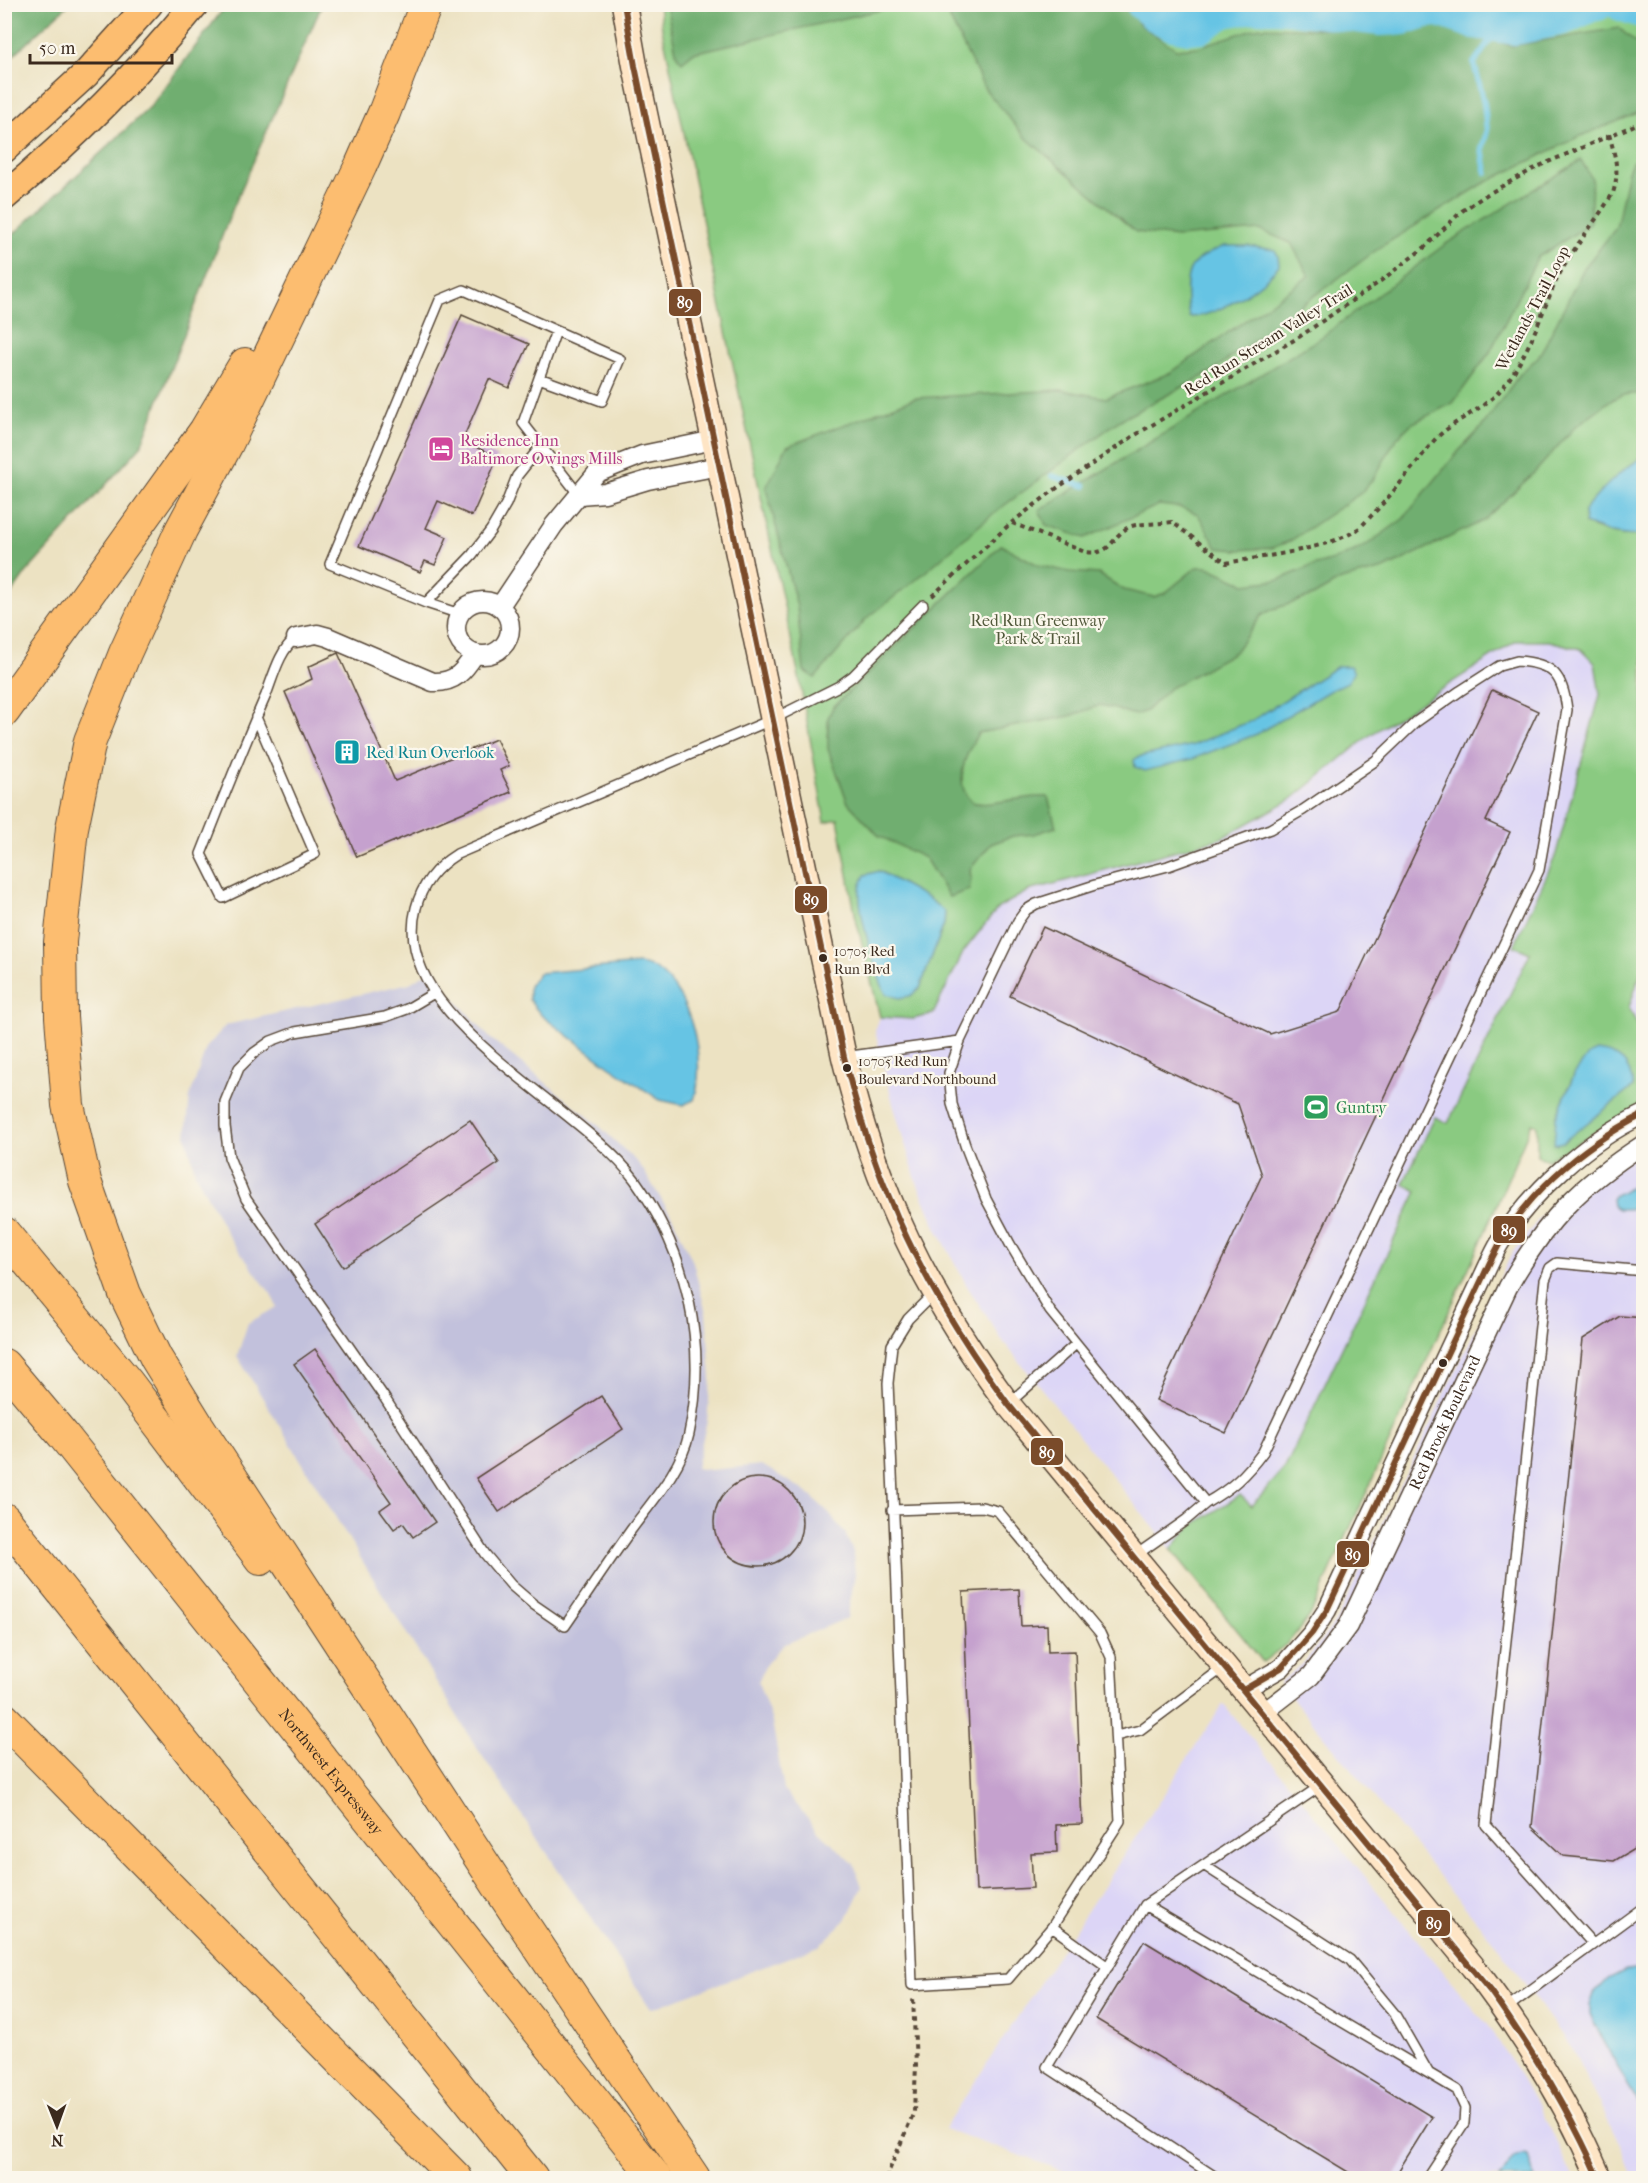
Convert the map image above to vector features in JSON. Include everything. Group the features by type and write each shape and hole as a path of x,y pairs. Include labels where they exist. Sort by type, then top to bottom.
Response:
{"highway":[{"path":"426,4 384,113 227,444 176,540 125,653 90,741 72,828 60,942 61,1017 69,1105 85,1180 103,1234 125,1294 156,1358 506,1898 694,2178"},
{"path":"4,711 205,431 333,220"},
{"path":"4,1233 113,1365 240,1530 506,1898"},
{"name":"Northwest Expressway","path":"4,1365 63,1435 656,2178"},
{"path":"4,1519 532,2178"},
{"path":"4,1719 456,2178"}],"main road":[{"path":"4,149 86,74 149,4"},
{"path":"4,197 122,88 195,4"},
{"path":"624,4 635,66 844,1057 864,1136 894,1215 933,1293 974,1357 1008,1404 1473,1967 1505,2009 1531,2048 1573,2124 1599,2178"}],"street":[{"path":"500,606 531,557 597,473 642,455 714,440"},
{"path":"579,495 605,493 648,480 719,466"},
{"path":"482,600 500,606 509,620 509,636 505,644 492,653 475,654 468,650 458,638 457,622 460,614 465,607 482,600"},
{"path":"296,638 317,634 328,637 433,682 448,681 458,676 475,654"},
{"name":"Red Brook Boulevard","path":"1243,1690 1281,1668 1312,1633 1327,1610 1482,1279 1498,1246 1516,1220 1557,1174 1579,1155 1644,1114"},
{"name":"Red Brook Boulevard","path":"1263,1713 1311,1676 1348,1626 1508,1287 1538,1238 1577,1193 1644,1144"}],"lane":[{"path":"460,614 426,603 330,564 440,300 464,290 620,359 602,401 539,378"},
{"path":"556,331 523,423 579,495"},
{"path":"426,603 472,555 491,530 506,504 517,476 541,447"},
{"path":"434,993 407,1009 385,1017 295,1032 271,1041 254,1053 239,1068 225,1102 229,1157 246,1198 384,1397 485,1554 511,1585 533,1604 565,1626 675,1470 689,1437 695,1404 696,1368 693,1316 685,1279 656,1214 634,1179 604,1146 490,1053 458,1023 434,993 416,959 412,932 420,895 429,879 441,865 475,845 773,719 839,687 923,605"},
{"path":"256,717 315,854 223,898 201,854 256,717 286,648 296,638"},
{"path":"1133,1557 1206,1503 1229,1490 1247,1473 1263,1452 1539,870 1567,710 1561,681 1547,668 1517,661 1498,666 1416,722 1375,761 1303,810 1270,829 1168,866 1095,885 1036,904 1026,910 1018,921 960,1041 949,1073 952,1104 986,1199 1050,1311 1206,1503"},
{"path":"844,1057 960,1041"},
{"path":"1592,1943 1486,1825 1545,1280 1550,1268 1557,1263 1644,1271"},
{"path":"892,1510 982,1507 998,1511 1100,1633 1112,1657 1120,1821 1052,1927 1008,1979 912,1985 892,1510 888,1383 892,1345 908,1319 933,1293"},
{"path":"1008,1404 1076,1344"},
{"path":"1116,1737 1140,1730 1224,1666"},
{"path":"1217,2178 1047,2067 1145,1905 1322,1785"},
{"path":"1205,1866 1350,1960 1394,2013 1429,2074"},
{"path":"1145,1905 1457,2090 1465,2108 1464,2123 1428,2178"},
{"path":"1505,2009 1644,1907"},
{"path":"1052,1927 1108,1967"}],"path":[{"name":"Red Run Stream Valley Trail","path":"923,605 1011,523 1090,464 1299,336 1378,284 1425,247 1462,211 1539,166 1609,134 1644,121"},
{"name":"Wetlands Trail Loop","path":"1011,523 1094,554 1106,549 1129,527 1172,522 1226,563 1299,550 1340,538 1358,529 1386,500 1434,441 1490,399 1503,387 1517,365 1543,315 1557,281 1613,193 1617,180 1616,163 1609,134"},
{"path":"886,2178 914,2112 916,2065 912,1985"}],"shaded area":[{"path":"1516,641 1549,641 1581,649 1595,663 1600,695 1555,857 1515,946 1530,953 1448,1123 1435,1117 1403,1184 1417,1191 1285,1468 1252,1506 1191,1526 1171,1549 1002,1340 967,1286 935,1225 916,1180 893,1104 875,1031 880,1017 913,1019 933,1014 964,951 998,908 1028,891 1292,799 1370,735"},
{"path":"1643,964 1643,1037 1629,1007"},
{"path":"435,968 447,990 490,1038 597,1124 640,1165 673,1218 693,1262 706,1313 711,1379 707,1421 696,1468 711,1470 762,1465 805,1491 825,1509 845,1533 853,1552 855,1575 847,1618 783,1645 766,1664 758,1682 772,1721 784,1790 818,1830 854,1864 862,1887 846,1920 819,1946 651,2009 475,1745 237,1356 248,1323 277,1307 271,1294 229,1237 196,1175 186,1136 190,1096 206,1048 226,1025 410,983"},
{"path":"1643,1130 1643,2178 1634,2178 1572,2049 1499,1948 1279,1682 1303,1664 1337,1619 1512,1253 1566,1185"},
{"path":"1223,1704 1488,2026 1522,2078 1551,2130 1573,2178 1084,2178 944,2129"}],"green space":[{"path":"5,4 68,4 68,5 5,63"},
{"path":"227,4 322,5 233,208 141,446 26,573 5,603 5,242 151,106"},
{"path":"666,4 902,5 693,53 682,62 677,56"},
{"name":"Red Run Greenway Park & Trail","path":"659,5 1643,5 1643,469 1597,496 1584,511 1585,524 1621,535 1643,534 1644,964 1629,1007 1643,1037 1643,1104 1548,1160 1537,1156 1537,1125 1532,1123 1482,1239 1310,1616 1288,1643 1263,1662 1171,1549 1191,1526 1240,1495 1252,1506 1285,1468 1417,1191 1403,1184 1435,1117 1448,1123 1530,953 1514,946 1555,857 1600,695 1595,663 1581,649 1549,641 1516,641 1370,735 1292,799 1222,838 1028,891 998,908 964,951 933,1014 913,1019 880,1017 856,919 838,819 825,822 798,672 662,29","holes":["879,871 929,899 945,912 944,924 920,988","1575,1073 1633,1087 1563,1141 1555,1144 1556,1117"]},
{"path":"943,5 1127,5 1139,24 1176,49 1198,47 1260,27 1388,31 1449,24 1511,46 1619,28 1643,49 1643,111 1576,138 1483,184 1382,246 1211,372 1120,420 994,513 866,619 815,678 804,671 797,607 766,488 787,446 915,398 1062,390 1106,398 1170,373 1309,276 1291,243 1260,230 1177,237 1136,232 1025,137 985,89"},
{"path":"1163,5 1209,5 1186,20 1167,12"},
{"path":"1643,155 1643,393 1622,395 1611,400 1575,427 1536,471 1483,521 1384,569 1341,580 1313,596 1271,610 1261,616 1235,652 1170,688 1146,711 1135,715 1101,705 1070,716 978,733 962,772 963,787 968,798 973,802 988,803 1048,797 1056,827 1034,834 1013,836 991,844 970,869 969,890 949,897 925,858 879,836 848,803 828,749 828,718 833,707 1001,545 1038,565 1069,572 1099,574 1124,590 1154,597 1165,593 1197,567 1208,567 1245,584 1278,580 1309,567 1337,559 1365,546 1403,519 1457,453 1481,428 1520,374 1538,357 1584,268 1616,228 1628,171 1632,162"},
{"path":"1581,160 1592,179 1590,224 1538,257 1490,352 1453,403 1411,424 1396,439 1374,478 1361,493 1290,541 1272,548 1237,550 1217,548 1198,514 1178,507 1159,505 1085,538 1046,525 1039,510 1319,339 1447,243"}],"water":[{"path":"1224,246 1248,246 1275,250 1279,265 1272,274 1238,299 1212,312 1189,317 1187,290 1189,271 1199,259"},
{"path":"1643,457 1643,534 1621,535 1585,523 1584,511 1597,495 1619,474"},
{"path":"1338,666 1350,666 1354,672 1348,682 1257,734 1192,759 1145,771 1135,767 1134,760 1138,757 1193,745 1253,720"},
{"path":"879,871 929,899 945,912 944,924 920,988 910,996 899,998 886,994 868,942 861,911 860,888 865,875"},
{"path":"639,964 655,969 669,981 687,1011 693,1029 697,1048 698,1084 694,1100 683,1105 660,1100 609,1066 542,1016 529,1000 529,986 539,973"},
{"path":"1597,1051 1618,1057 1623,1061 1630,1072 1633,1087 1563,1142 1554,1144 1556,1117 1575,1073 1588,1055"},
{"path":"1643,1180 1643,1209 1618,1209 1613,1206 1612,1199 1615,1195"},
{"path":"1644,1968 1643,2111 1606,2047 1590,2014 1590,2005 1594,1994 1608,1979 1626,1970"},
{"path":"1528,2156 1535,2178 1499,2178 1515,2157"}],"building":[{"name":"Residence Inn Baltimore Owings Mills","path":"462,315 529,344 509,388 489,379 462,441 498,457 472,516 438,501 426,528 447,537 435,565 425,561 420,572 359,546"},
{"name":"Red Run Overlook","path":"338,653 395,781 496,739 509,766 500,770 511,792 357,857 285,692 312,679 308,667"},
{"path":"1492,690 1538,711 1486,821 1510,832 1226,1433 1156,1400 1262,1175 1238,1104 1010,996 1043,927 1270,1034 1340,1012"},
{"path":"470,1120 499,1163 343,1267 315,1224"},
{"path":"1620,1316 1644,1318 1644,1843 1614,1861 1563,1856 1532,1827 1583,1339"},
{"path":"315,1349 435,1522 413,1537 403,1523 394,1529 380,1510 391,1502 294,1364"},
{"path":"601,1396 623,1429 499,1512 476,1478"},
{"path":"758,1478 775,1481 789,1491 799,1505 802,1522 799,1539 789,1553 775,1563 758,1566 741,1563 727,1553 717,1539 714,1522 717,1505 727,1491 741,1481"},
{"path":"1019,1589 1021,1626 1047,1625 1048,1652 1075,1651 1082,1824 1056,1825 1057,1852 1031,1853 1033,1888 976,1891 963,1592"},
{"path":"1144,1941 1432,2117 1394,2178 1358,2178 1096,2019"}],"waterway":[{"path":"1143,4 1156,15 1173,24 1189,27 1201,26 1223,11 1254,6 1277,6 1379,19 1403,18 1425,11 1439,10 1474,22 1515,28 1563,18 1597,4"},
{"path":"1621,4 1644,12"},
{"path":"1486,172 1482,149 1487,131 1484,104 1474,63 1499,27"},
{"path":"1052,476 1085,486"}],"transit line":[{"name":"89","path":"624,4 635,66 844,1057 870,1146 901,1225 942,1304 1008,1404 1491,1992 1550,2082 1599,2178"},
{"name":"89","path":"1243,1690 1281,1668 1312,1633 1327,1610 1490,1262 1518,1216 1535,1195 1575,1158 1620,1127 1644,1114"}],"place":[{"name":"Residence Inn Baltimore Owings Mills","path":"441,449"},
{"name":"Red Run Overlook","path":"347,752"},
{"name":"10705 Red Run Blvd","path":"823,958"},
{"name":"10705 Red Run Boulevard Northbound","path":"847,1068"},
{"name":"Guntry","path":"1316,1107"}]}
